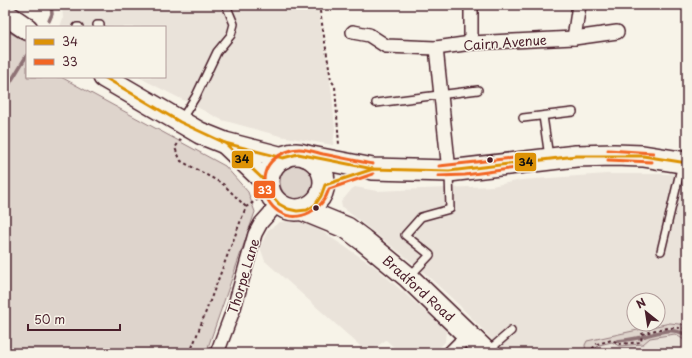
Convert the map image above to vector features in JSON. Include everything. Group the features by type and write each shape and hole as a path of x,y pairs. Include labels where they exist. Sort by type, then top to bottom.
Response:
{"main road":[{"path":"5,14 26,28"},
{"path":"106,78 184,124 225,143 282,158"},
{"path":"225,143 272,194 290,210 303,210 318,202 324,189 324,176 320,167 314,160 306,156"},
{"path":"272,194 271,168 282,158 290,155 306,156 373,169 449,170 549,159 614,155 644,156 685,162"},
{"path":"324,189 342,178 373,169"},
{"name":"Bradford Road","path":"324,189 347,228"},
{"name":"Bradford Road","path":"303,210 347,228 408,277 469,334 487,353"}],"street":[{"path":"471,5 472,43"},
{"path":"574,38 579,5"},
{"name":"Cairn Avenue","path":"353,32 370,36 386,46 436,48 472,43 574,38 617,32"},
{"path":"436,48 449,170"},
{"name":"Thorpe Lane","path":"217,353 234,308 255,234 261,223 272,194"},
{"path":"450,353 469,334"}],"lane":[{"path":"184,124 217,52 231,35 234,24 226,5"},
{"path":"376,103 478,90"},
{"path":"522,118 573,112"},
{"path":"543,116 549,159"},
{"path":"661,251 685,162"},
{"path":"408,277 430,255 405,235 421,217 450,209 449,170"},
{"path":"487,353 511,330"}],"path":[{"path":"319,5 331,80 335,86 339,150"},
{"path":"184,124 175,148 181,161 223,184 246,207"},
{"path":"190,353 246,207 272,194"},
{"path":"588,353 597,344 612,340 620,344 641,342 642,334 664,328 687,329"}],"shaded area":[{"path":"62,5 318,5 332,94 335,129 333,145 280,136 222,120 141,78 166,78 166,26 60,26 63,18"},
{"path":"5,30 26,41 26,78 63,78 225,166 248,192 255,212 206,353 5,353"},
{"path":"297,165 309,170 314,182 309,194 297,199 285,194 280,182 285,170"},
{"path":"607,174 672,174 687,176 687,325 670,323 666,324 666,292 626,292 626,332 635,332 585,345 586,353 505,353 458,304 418,267 342,207 341,202 355,187 377,191 492,186 521,180"},
{"path":"303,219 374,266 446,330 445,342 434,353 400,353 386,340 368,353 265,261 260,247 268,230 280,222"},
{"path":"666,324 687,325 687,342 675,334 650,338 643,344 619,346 612,342 599,345 591,353 586,353 585,345 587,341 628,332 666,332"},
{"path":"675,334 687,342 687,353 591,353 599,345 612,342 619,346 650,338"}],"waterway":[{"path":"49,21 52,14 51,5"},
{"path":"5,91 26,57"},
{"path":"617,341 635,339 666,331 676,331 687,335"}],"transit line":[{"name":"34","path":"106,78 180,122 225,143 268,184 272,196 279,204 288,209 297,211 307,210 315,205 321,196 325,185 373,169 449,171 576,156 643,156 687,163"},
{"name":"34","path":"221,142 283,158 298,154 373,169"},
{"name":"33","path":"373,164 305,150 292,150 279,155 269,165 264,179 264,187 273,207 279,212 295,216 310,212 316,208 322,203 329,189 373,174"},
{"name":"33","path":"608,150 653,153"},
{"name":"33","path":"439,166 523,157"},
{"name":"33","path":"608,160 652,162"},
{"name":"33","path":"438,176 465,175 524,167"}]}
